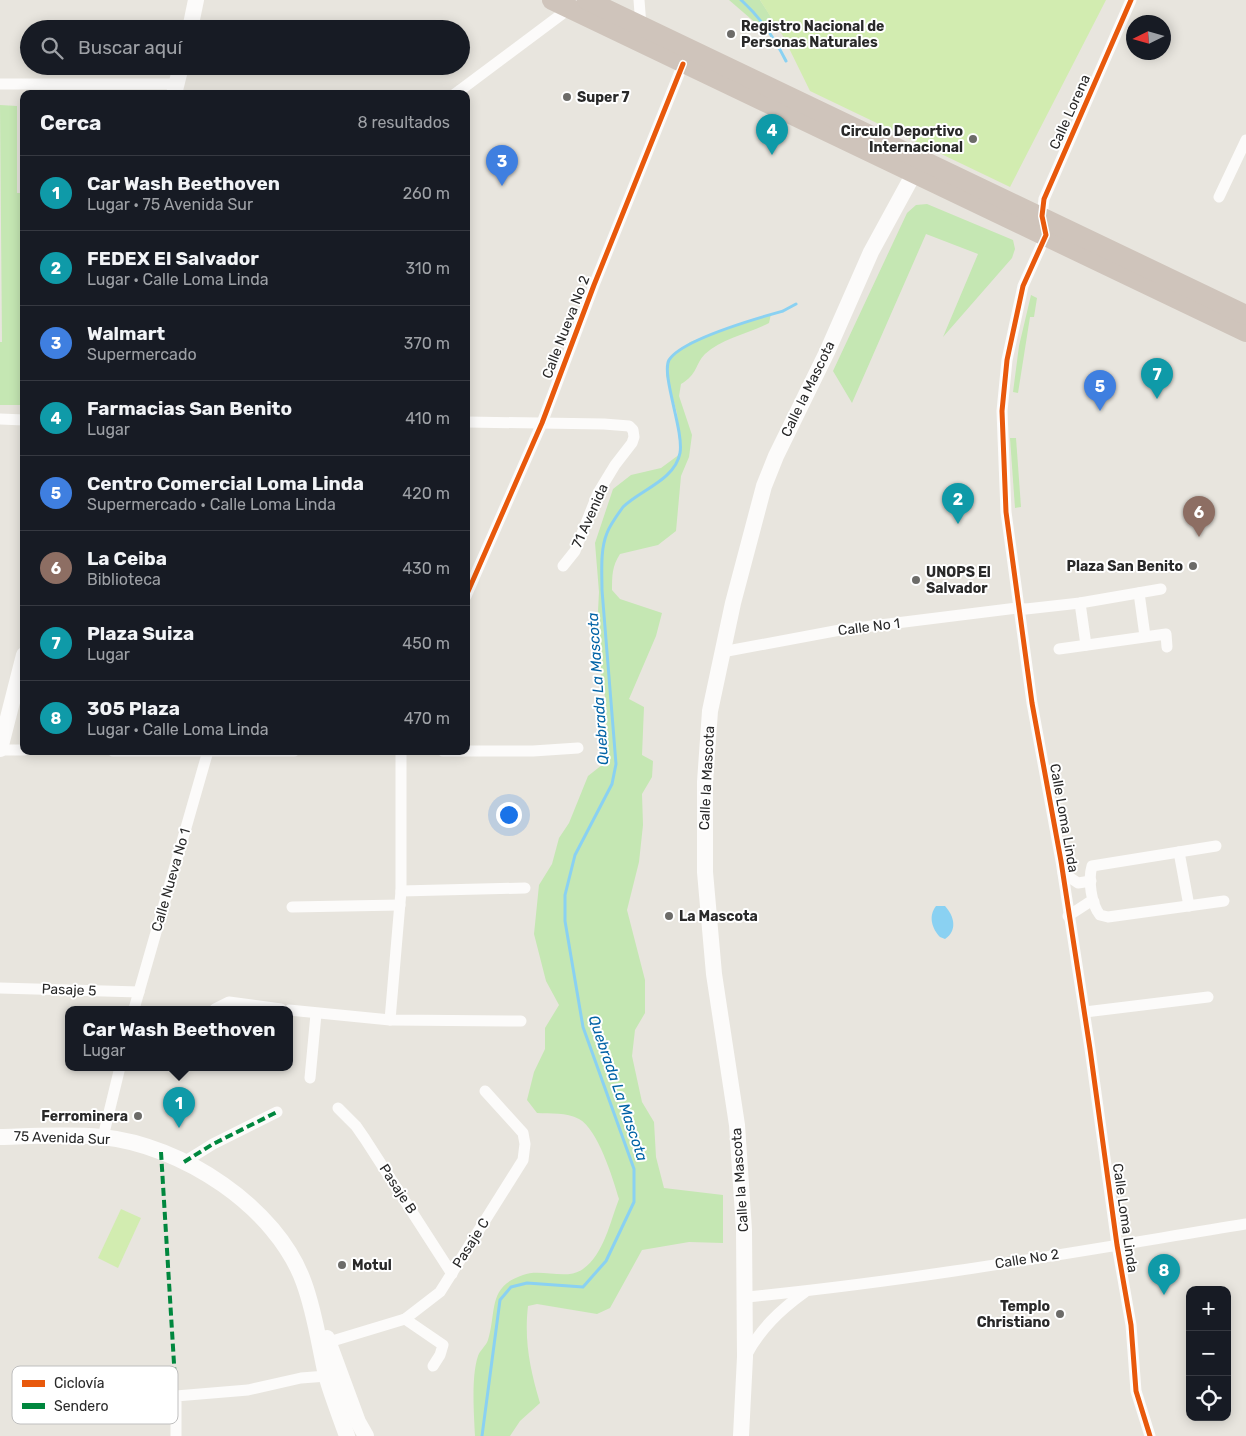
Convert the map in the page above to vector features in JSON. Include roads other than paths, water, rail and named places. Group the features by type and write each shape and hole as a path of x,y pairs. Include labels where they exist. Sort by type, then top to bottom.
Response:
{"highway":[{"path":"552,0 579,4 641,26 918,167"},
{"path":"579,4 683,64 918,167 1044,226 1246,315"},
{"path":"1044,226 1246,332"}],"main road":[{"path":"193,20 196,0"},
{"path":"175,89 179,75"},
{"name":"Calle la Mascota","path":"741,1436 746,1297 744,1230 737,1125 714,974 704,856 704,782 710,711 722,652 752,529 776,456 827,352 871,252 918,167"},
{"path":"0,749 20,671"},
{"name":"75 Avenida Sur","path":"0,1137 103,1138 133,1143 184,1162 217,1181 272,1228 287,1247 296,1265 314,1314 329,1342 358,1422 366,1436"},
{"name":"75 Avenida Sur","path":"314,1314 327,1376 347,1436"}],"street":[{"path":"639,0 641,26"},
{"name":"Calle Lorena","path":"1044,226 1044,200 1131,0"},
{"path":"461,90 579,4"},
{"name":"Calle Nueva No 2","path":"470,587 542,423 594,285 683,64"},
{"path":"0,84 175,89"},
{"path":"1219,197 1246,140"},
{"name":"Calle Loma Linda","path":"1044,226 1023,286 1012,331 1003,389 1002,439 1006,512 1017,608 1035,722 1063,873 1068,916 1085,1012 1117,1245 1131,1325 1136,1391 1150,1436"},
{"path":"0,419 20,420"},
{"name":"71 Avenida","path":"470,422 622,425 631,428 634,433 632,443 614,465 598,493 575,551 563,566"},
{"name":"Calle No 1","path":"722,652 840,630 1017,608 1026,609 1080,603 1161,589"},
{"path":"1139,593 1145,636"},
{"path":"1080,603 1086,645"},
{"path":"1059,649 1166,634 1167,647"},
{"path":"470,751 533,751 578,748"},
{"path":"0,749 20,750"},
{"name":"Calle Nueva No 1","path":"135,1006 207,755"},
{"path":"390,1020 401,891 401,755"},
{"path":"1216,846 1092,866 1091,881 1094,902 1100,915 1108,917 1224,900"},
{"path":"1179,852 1189,906"},
{"path":"1063,873 1078,883 1091,881"},
{"path":"401,891 525,888"},
{"path":"1068,916 1088,903 1094,902"},
{"path":"292,906 400,905"},
{"name":"Pasaje 5","path":"0,988 138,992"},
{"path":"1085,1012 1208,997"},
{"path":"221,1006 229,1002 259,1006"},
{"path":"293,1011 390,1020 521,1021"},
{"path":"310,1078 316,1014"},
{"path":"103,1138 119,1071"},
{"name":"Pasaje C","path":"329,1342 405,1319 440,1292 452,1274 523,1160 525,1144 522,1133 486,1091"},
{"name":"Pasaje B","path":"338,1108 356,1126 365,1139 452,1274"},
{"path":"184,1162 213,1144 277,1112"},
{"name":"Calle No 2","path":"746,1297 807,1291 975,1268 1246,1224"},
{"path":"745,1356 756,1337 766,1326 807,1291"},
{"path":"405,1319 443,1345 440,1355 433,1366"},
{"path":"178,1396 248,1390 301,1378 327,1376"}],"water":[{"path":"936,906 945,906 951,914 953,927 945,939 937,934 933,926 932,914"}],"waterway":[{"name":"Quebrada La Mascota","path":"741,0 766,28 786,61"},
{"name":"Quebrada La Mascota","path":"482,1436 500,1300 511,1287 527,1283 583,1287 606,1261 634,1202 634,1169 583,1027 565,921 565,895 575,855 612,784 616,764 602,590 603,547 607,533 623,507 656,484 677,462 680,453 680,443 668,377 667,367 669,360 689,344 704,337 783,311 796,304"}],"place":[{"name":"Registro Nacional de Personas Naturales","path":"731,34"},
{"name":"Super 7","path":"567,97"},
{"name":"Circulo Deportivo Internacional","path":"973,139"},
{"name":"Farmacias San Benito","path":"772,155"},
{"name":"Walmart","path":"502,186"},
{"name":"Plaza Suiza","path":"1157,399"},
{"name":"Centro Comercial Loma Linda","path":"1100,411"},
{"name":"FEDEX El Salvador","path":"958,524"},
{"name":"La Ceiba","path":"1199,537"},
{"name":"Plaza San Benito","path":"1193,566"},
{"name":"UNOPS El Salvador","path":"916,580"},
{"name":"La Mascota","path":"669,916"},
{"name":"Ferrominera","path":"138,1116"},
{"name":"Car Wash Beethoven","path":"179,1128"},
{"name":"Motul","path":"342,1265"},
{"name":"305 Plaza","path":"1164,1295"},
{"name":"Templo Christiano","path":"1060,1314"}]}
